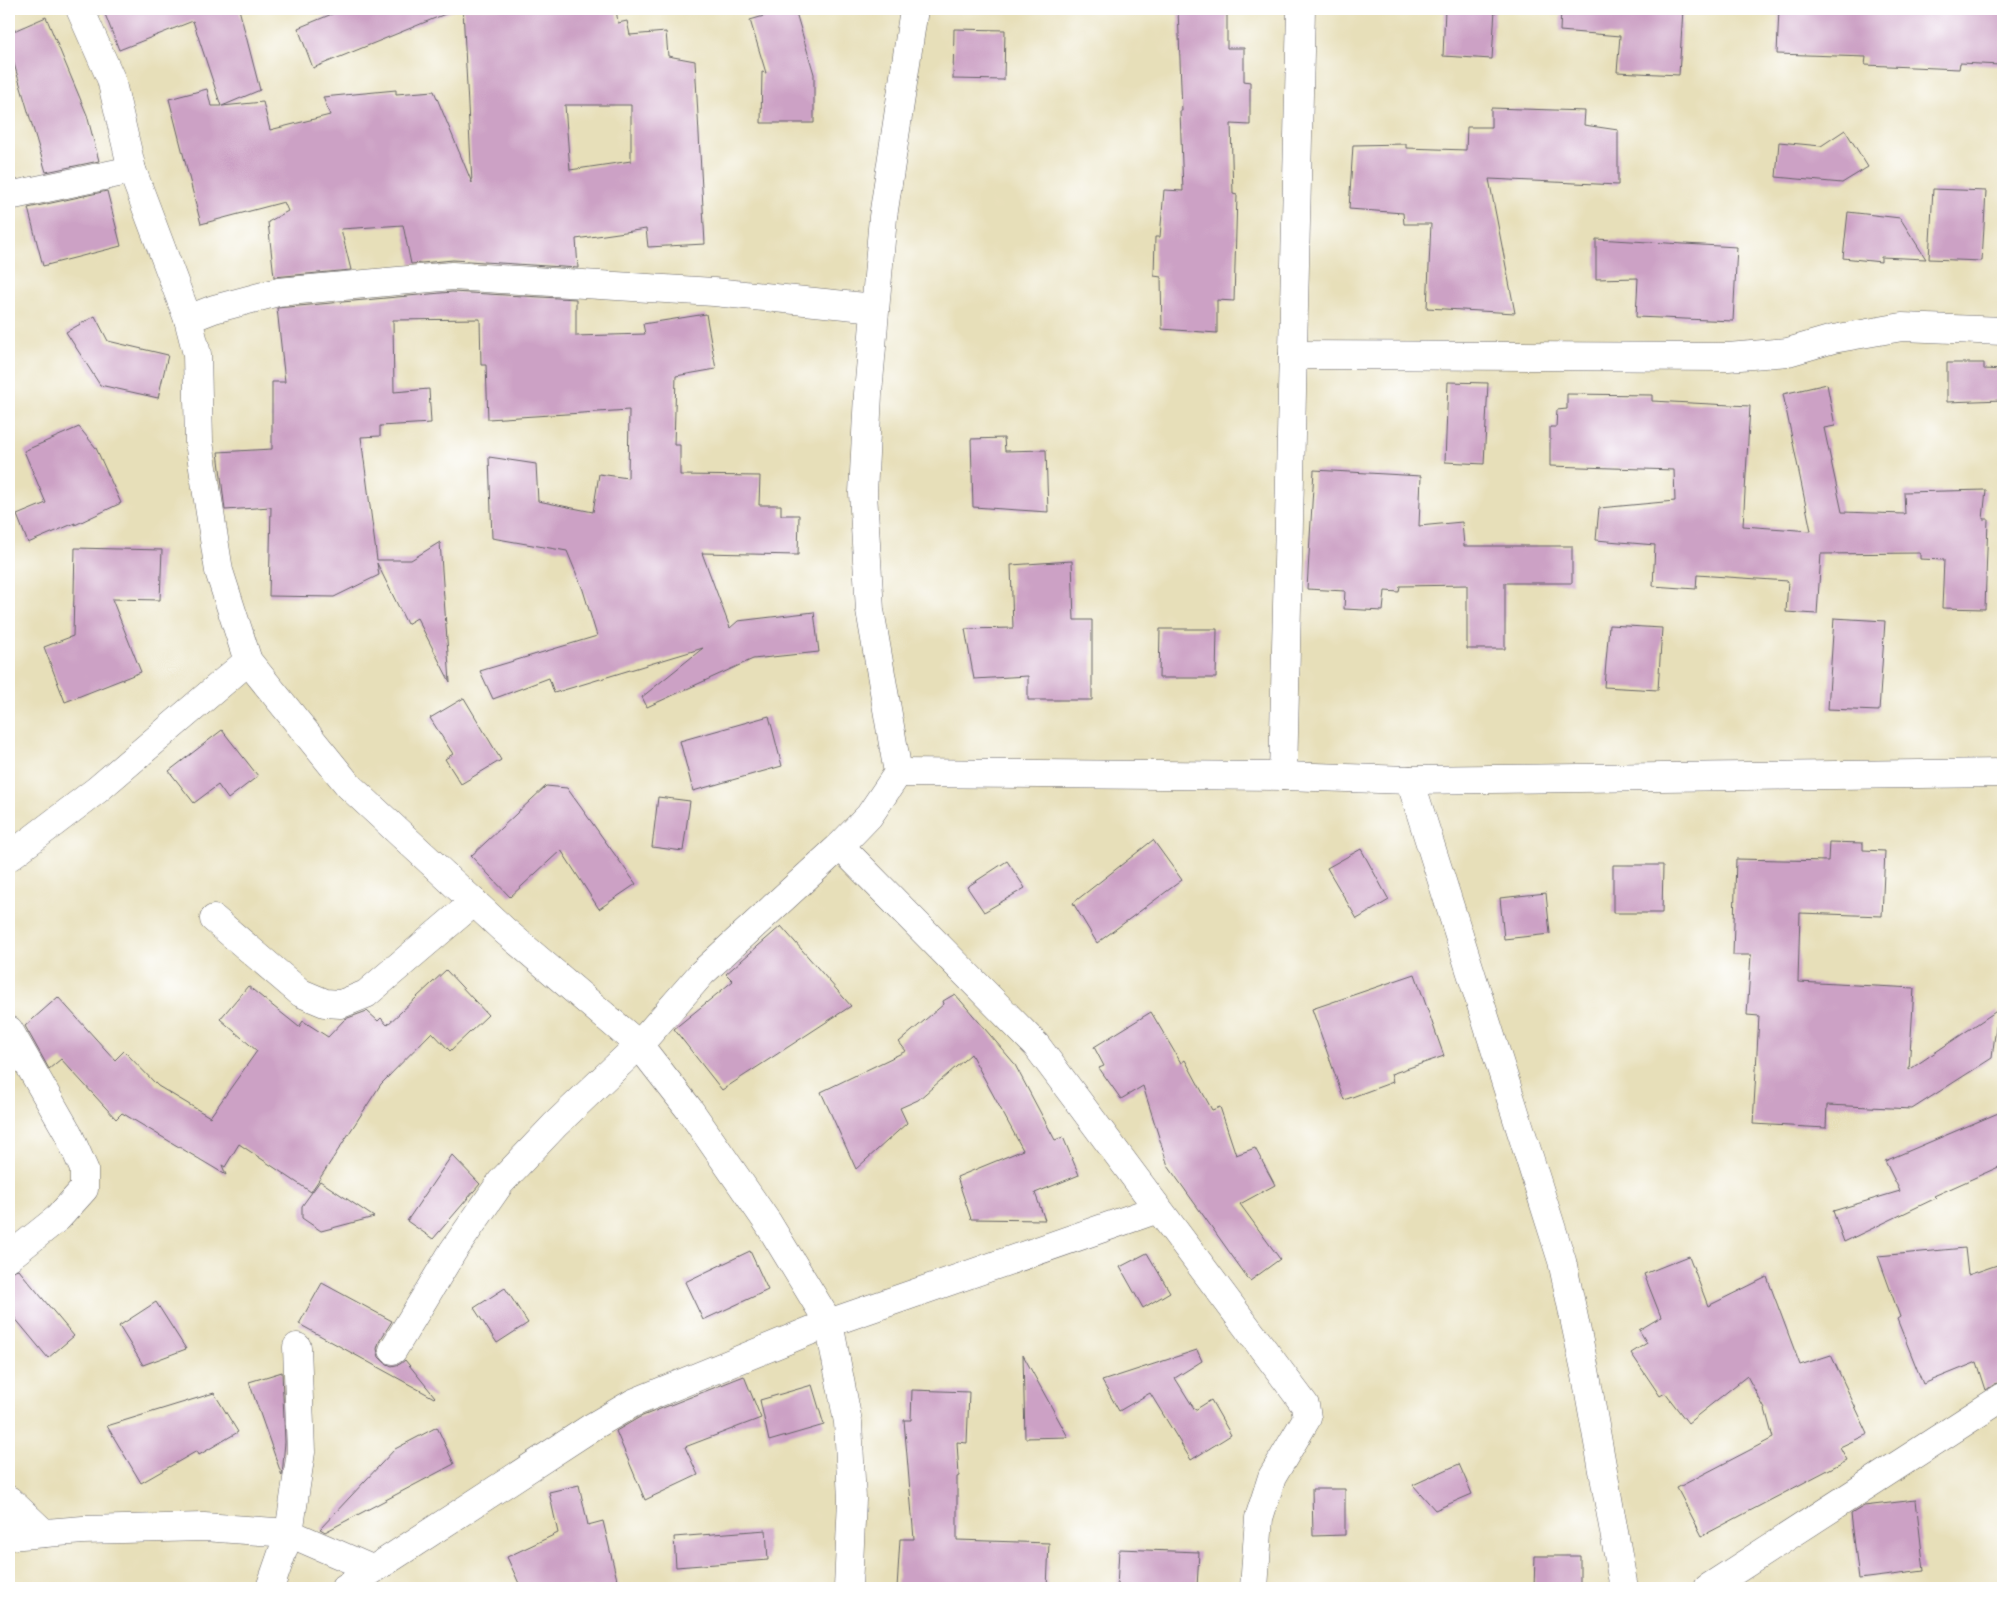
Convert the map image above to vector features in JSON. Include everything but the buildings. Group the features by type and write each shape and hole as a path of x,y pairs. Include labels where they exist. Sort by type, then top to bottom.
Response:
{"street":[{"path":"80,9 111,79 132,170 188,319 197,354 199,442 219,571 248,661 349,786 474,902 639,1045 689,1109 768,1224 829,1323 848,1422 852,1499 848,1588"},
{"path":"393,1350 453,1251 501,1182 555,1125 639,1045 702,974 870,816 898,773 870,610 863,493 868,394 883,217 914,9"},
{"path":"1283,776 1301,9"},
{"path":"9,196 132,170"},
{"path":"188,319 214,309 278,292 452,276 714,292 875,308"},
{"path":"1293,356 1728,357 1788,352 1833,339 1902,327 2003,331"},
{"path":"9,857 97,790 248,661"},
{"path":"898,773 1283,776 1410,780 2003,773"},
{"path":"1410,780 1562,1261 1585,1370 1624,1588"},
{"path":"840,846 1036,1045 1305,1405 1308,1418 1272,1477 1258,1518 1254,1588"},
{"path":"214,919 301,993 325,1003 341,1004 366,994 474,902"},
{"path":"9,1030 68,1133 84,1169 84,1189 58,1218 9,1257"},
{"path":"345,1588 592,1427 633,1403 829,1323 1158,1210"},
{"path":"270,1588 289,1533 301,1452 297,1347"},
{"path":"1708,1588 2003,1397"},
{"path":"9,1500 44,1533"},
{"path":"9,1536 83,1530 204,1527 289,1533 372,1569"}]}
